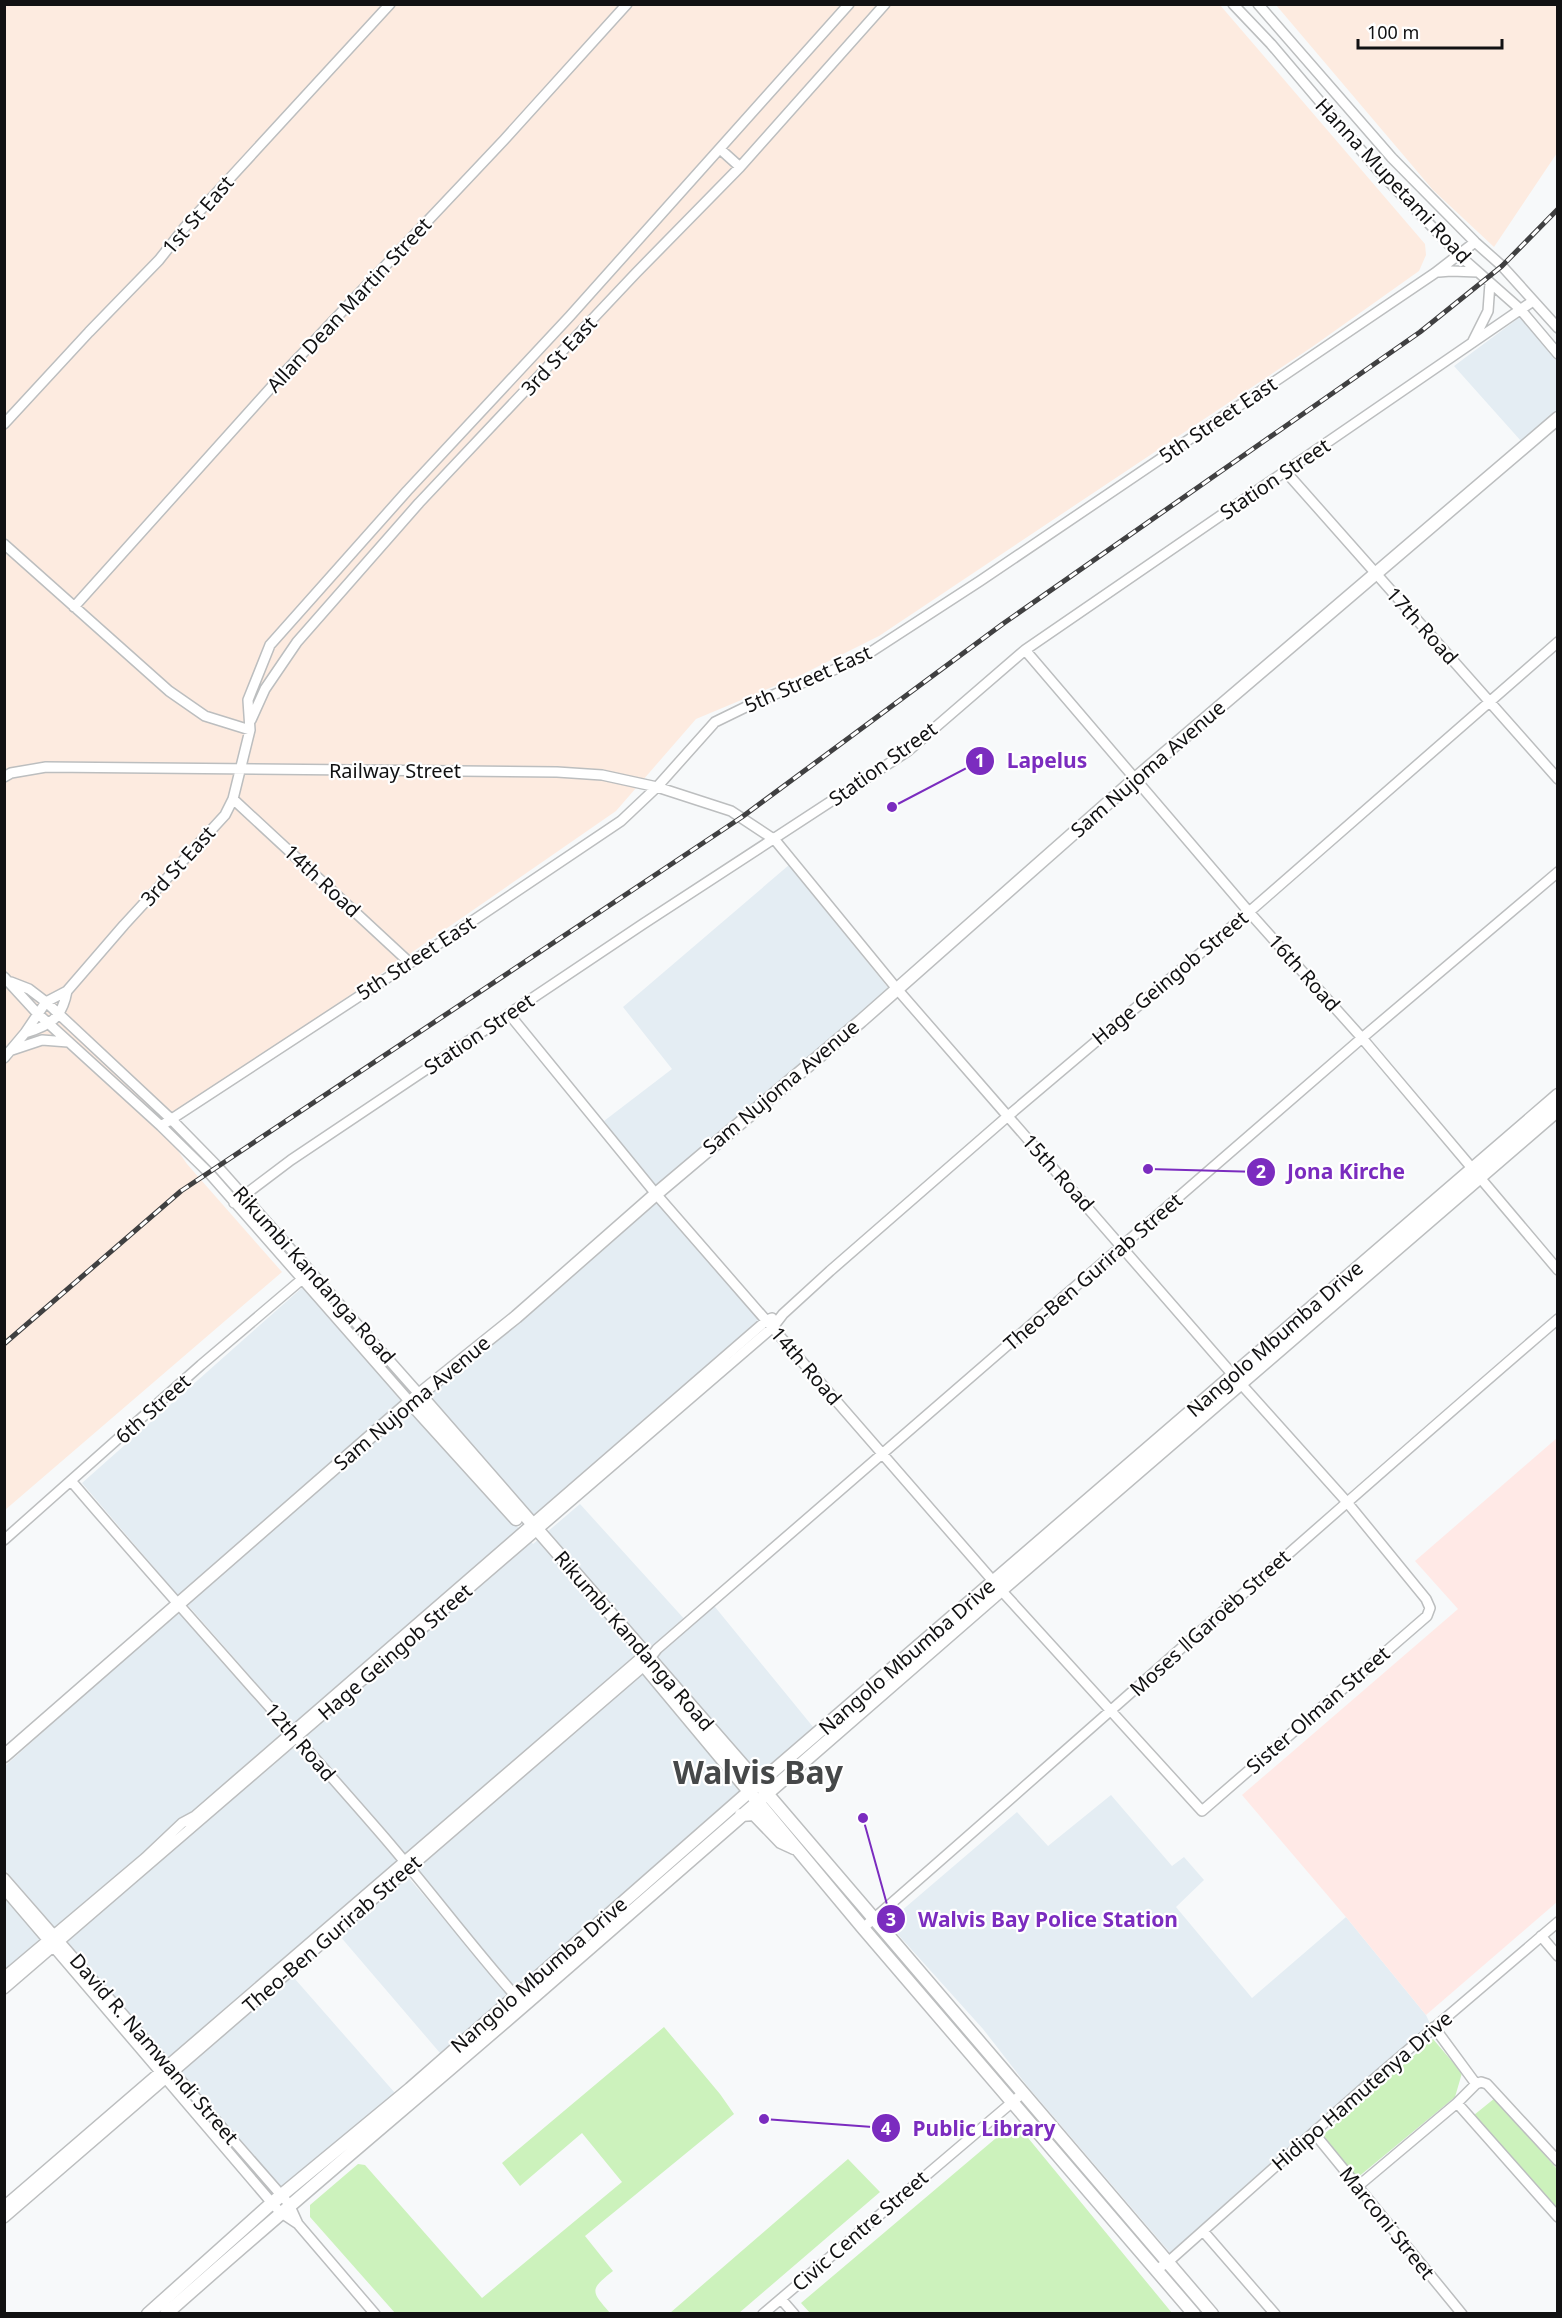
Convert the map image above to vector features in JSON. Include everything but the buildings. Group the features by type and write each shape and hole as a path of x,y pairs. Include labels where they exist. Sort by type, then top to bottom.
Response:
{"main road":[{"name":"Sam Nujoma Avenue","path":"4,1756 415,1398 516,1317 1135,779 1557,418"},
{"name":"Nangolo Mbumba Drive","path":"1476,1173 1557,1095"},
{"name":"Nangolo Mbumba Drive","path":"520,2001 1476,1173 1557,1110"},
{"name":"Rikumbi Kandanga Road","path":"415,1398 645,1660 758,1793 873,1918 1212,2313"},
{"name":"Nangolo Mbumba Drive","path":"148,2313 281,2203 410,2089 520,2001 741,1815 758,1793"},
{"name":"Rikumbi Kandanga Road","path":"758,1793 798,1849 863,1928 1194,2313"},
{"path":"741,1815 754,1814 783,1844 798,1849"},
{"name":"Nangolo Mbumba Drive","path":"166,2313 281,2203"}],"street":[{"name":"1st St East","path":"4,424 159,260 185,227 390,4"},
{"name":"Allan Dean Martin Street","path":"74,607 284,374 504,140 627,4"},
{"name":"3rd St East","path":"250,725 248,700 270,645 407,491 621,260 849,4"},
{"name":"3rd St East","path":"46,1002 67,991 124,924 225,815 233,799 250,725 264,689 297,642 419,503 636,273 740,167 885,4"},
{"name":"Hanna Mupetami Road","path":"1233,4 1271,44 1377,169 1460,256 1520,309 1557,354"},
{"name":"Hanna Mupetami Road","path":"1264,7 1282,33 1392,158 1502,266 1557,328"},
{"path":"1271,44 1282,33"},
{"path":"720,149 740,167"},
{"name":"5th Street East","path":"161,1126 621,821 657,787 716,722 756,702 860,659 990,574 1435,273 1460,256 1475,242"},
{"path":"621,260 636,273"},
{"path":"1435,273 1478,272"},
{"path":"1471,345 1488,311 1490,283"},
{"name":"Station Street","path":"234,1203 291,1160 643,924 775,840 908,751 1025,650 1533,301"},
{"path":"570,316 584,329"},
{"name":"17th Road","path":"1286,472 1557,779"},
{"path":"4,544 169,691 205,716 221,723 250,725"},
{"name":"Hage Geingob Street","path":"4,1989 54,1940 783,1314 1008,1116 1249,912 1557,642"},
{"name":"16th Road","path":"1025,650 1249,912 1362,1038 1557,1270"},
{"name":"Railway Street","path":"4,777 11,773 46,767 557,772 602,775 657,787 732,811 775,840"},
{"name":"14th Road","path":"233,799 410,963"},
{"name":"15th Road","path":"775,840 897,988 1346,1501"},
{"name":"Theo-Ben Gurirab Street","path":"4,2206 167,2071 1557,872"},
{"path":"7,1054 25,1033 46,1002 29,989 8,979"},
{"path":"8,979 37,1013"},
{"name":"3rd St East","path":"60,1014 67,991"},
{"name":"Rikumbi Kandanga Road","path":"46,1002 171,1119 311,1271 415,1398"},
{"name":"Rikumbi Kandanga Road","path":"37,1013 210,1174 303,1279 415,1398"},
{"path":"25,1033 49,1024 60,1014"},
{"name":"14th Road","path":"509,1014 656,1194 997,1586 1111,1712"},
{"path":"7,1054 42,1040 68,1042"},
{"name":"6th Street","path":"4,1540 311,1271"},
{"name":"Moses ǁGaroëb Street","path":"863,1928 1111,1712 1346,1501 1557,1319"},
{"name":"12th Road","path":"72,1482 177,1605 294,1734 407,1864 520,2001"},
{"name":"Sister Olman Street","path":"1111,1712 1202,1811 1427,1616 1430,1608 1426,1599 1346,1501"},
{"name":"David R. Namwandi Street","path":"4,1878 54,1940 375,2313"},
{"name":"David R. Namwandi Street","path":"4,1889 54,1940"},
{"name":"Hidipo Hamutenya Drive","path":"1156,2270 1168,2262 1434,2027 1557,1922"},
{"path":"1540,1936 1557,1956"},
{"name":"Hage Geingob Street","path":"4,1977 54,1940"},
{"path":"1434,2027 1476,2084"},
{"name":"Theo-Ben Gurirab Street","path":"4,2218 167,2071"},
{"path":"1357,2187 1481,2082 1487,2084 1557,2161"},
{"name":"Civic Centre Street","path":"764,2313 1023,2093"},
{"path":"1457,2103 1557,2217"},
{"name":"Marconi Street","path":"1314,2133 1461,2313"},
{"path":"1203,2231 1275,2313"},
{"path":"781,2299 794,2313"}],"shaded area":[{"path":"5,5 1220,5 1425,244 1426,255 1419,271 1312,347 879,636 801,675 696,719 616,811 161,1126 187,1164 282,1272 5,1510"},
{"path":"1276,5 1557,5 1557,153 1494,247 1433,190"},
{"path":"1520,317 1558,361 1557,410 1521,441 1454,366"},
{"path":"789,865 889,989 656,1188 604,1121 672,1069 623,1007"},
{"path":"657,1201 759,1320 530,1518 426,1394"},
{"path":"304,1286 405,1401 180,1598 82,1483"},
{"path":"412,1408 533,1544 580,1504 687,1622 711,1602 818,1733 516,1990 415,1866 187,1604"},
{"path":"1557,1438 1557,1902 1426,2015 1242,1795 1458,1609 1415,1561"},
{"path":"178,1610 398,1861 281,1963 395,2093 282,2189 5,1870 4,1767"},
{"path":"1111,1795 1172,1866 1184,1857 1204,1880 1176,1907 1252,1998 1346,1917 1426,2015 1434,2032 1172,2255 1028,2087 983,2029 893,1929 893,1918 1017,1812 1048,1846"},
{"path":"408,1877 509,1995 440,2053 339,1935"},
{"path":"4,1898 41,1940 4,1972"}],"green space":[{"path":"664,2027 734,2114 585,2236 613,2271 600,2282 595,2291 610,2313 395,2313 310,2217 310,2205 358,2164 365,2165 482,2298 622,2182 582,2133 520,2186 502,2163"},
{"path":"1433,2039 1462,2073 1455,2097 1357,2178 1322,2136"},
{"path":"1495,2098 1557,2169 1557,2209 1474,2115"},
{"path":"1015,2122 1172,2313 810,2313 801,2303"},
{"path":"848,2159 880,2192 739,2313 670,2313"}],"railway":[{"path":"4,1344 181,1191 742,817 1004,623 1420,332 1502,266 1558,209"}],"place":[{"name":"Lapelus","path":"892,807"},
{"name":"Jona Kirche","path":"1148,1169"},
{"name":"Walvis Bay Police Station","path":"863,1818"},
{"name":"Public Library","path":"764,2119"}],"district":[{"name":"Walvis Bay","path":"758,1773"}]}
